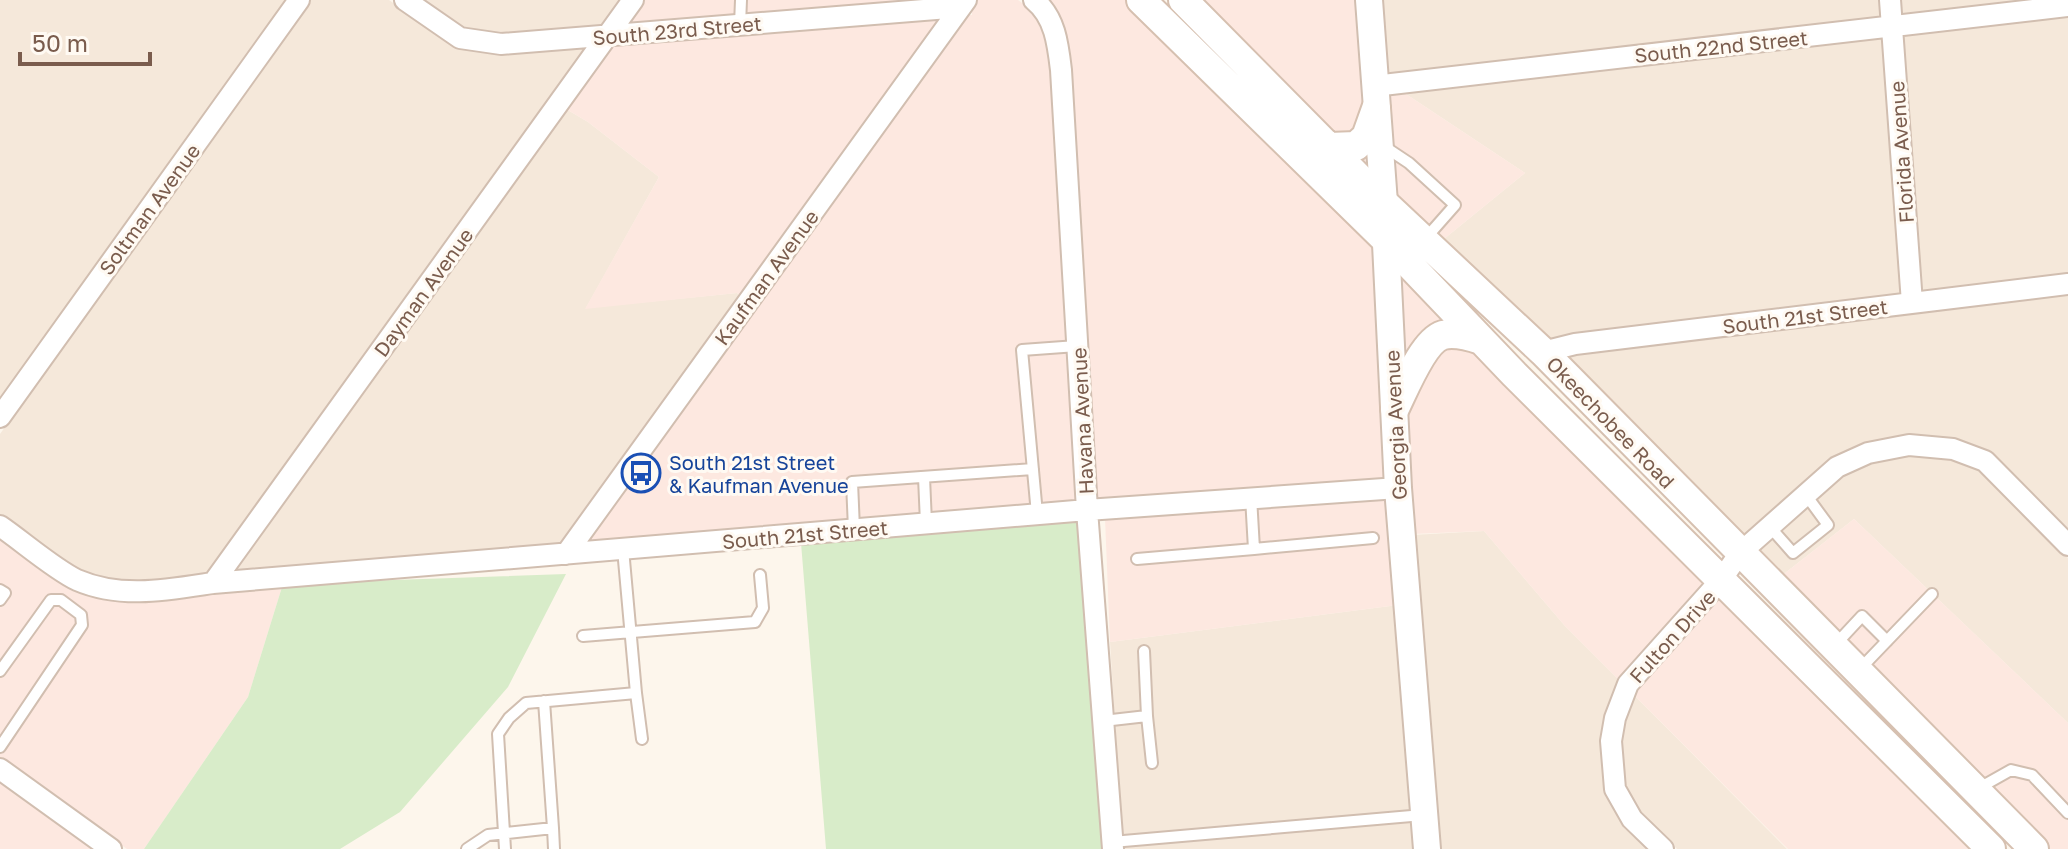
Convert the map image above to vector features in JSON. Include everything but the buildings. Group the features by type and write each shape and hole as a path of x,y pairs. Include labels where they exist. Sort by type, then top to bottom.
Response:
{"main road":[{"name":"Okeechobee Road","path":"1141,0 1385,239 1481,340 1991,849"},
{"name":"Okeechobee Road","path":"1183,0 1384,203 1543,352 2034,849"},
{"path":"1329,147 1356,146 1366,137 1375,97"},
{"path":"1395,408 1431,343 1442,335 1462,334 1481,340"}],"street":[{"name":"Soltman Avenue","path":"0,417 299,0"},
{"name":"South 23rd Street","path":"405,0 460,38 501,44 964,4"},
{"name":"Dayman Avenue","path":"213,583 633,0"},
{"name":"Havana Avenue","path":"1034,0 1046,9 1058,40 1087,510 1113,845"},
{"name":"Georgia Avenue","path":"1369,0 1384,203 1398,488 1427,849"},
{"name":"Florida Avenue","path":"1890,0 1912,303"},
{"name":"Kaufman Avenue","path":"566,554 964,4"},
{"name":"South 22nd Street","path":"1375,97 2068,6"},
{"name":"South 21st Street","path":"1543,352 1575,344 2068,284"},
{"name":"Fulton Drive","path":"1663,849 1632,819 1615,789 1611,741 1615,718 1628,684 1721,580 1740,553 1837,467 1868,453 1909,445 1953,449 1985,461 2068,545"},
{"name":"South 21st Street","path":"0,526 75,579 100,587 142,593 213,583 854,529 1398,488"},
{"path":"0,769 111,849"}],"lane":[{"path":"740,25 741,0"},
{"path":"1379,144 1409,163 1455,205 1424,241"},
{"path":"1037,514 1022,350 1077,346"},
{"path":"854,529 852,482 1033,469"},
{"path":"924,477 926,523"},
{"path":"1770,527 1793,553 1828,525 1806,495"},
{"path":"1251,497 1254,549"},
{"path":"1137,559 1373,538"},
{"path":"623,549 642,739"},
{"path":"583,636 755,622 763,608 760,575"},
{"path":"0,590 5,593 0,600"},
{"path":"1858,672 1932,594"},
{"path":"0,671 51,600 61,600 81,615 82,625 0,747"},
{"path":"1833,647 1862,616 1887,641"},
{"path":"1144,651 1152,763"},
{"path":"505,849 498,734 509,718 526,703 636,693"},
{"path":"544,701 554,849"},
{"path":"1103,721 1147,716"},
{"path":"1976,790 2011,770 2032,775 2068,813"},
{"path":"1113,845 1425,815"},
{"path":"467,849 488,835 553,828"}],"shaded area":[{"path":"0,0 287,0 0,401"},
{"path":"310,0 389,0 453,45 588,46 207,575 142,584 82,572 0,514 0,434"},
{"path":"422,0 621,0 602,27 502,35 464,29"},
{"path":"645,0 934,0 627,25"},
{"path":"978,0 1018,0 1037,14 1048,42 1077,502 588,543 967,15 972,15"},
{"path":"1049,0 1127,0 1375,243 1388,479 1097,500 1071,69 1068,39 1055,6"},
{"path":"1196,0 1358,0 1372,177"},
{"path":"1379,0 1880,0 1881,20 1383,76"},
{"path":"1900,0 2043,0 1901,17"},
{"path":"2068,15 2068,275 1921,293 1902,35"},
{"path":"942,17 740,296 737,293 585,309 659,177 588,122 566,109 613,44"},
{"path":"1882,37 1901,295 1546,342 1444,239 1525,173 1403,92"},
{"path":"1403,92 1525,173 1444,239 1546,342 1394,200 1385,94"},
{"path":"566,109 588,122 659,177 586,308 737,293 740,296 560,545 232,573"},
{"path":"1396,265 1708,581 1619,680 1565,626 1484,531 1412,534"},
{"path":"2068,293 2068,531 1989,452 1866,444 1742,539 1561,357 1577,353"},
{"path":"1910,454 1950,458 1979,468 2068,558 2068,723 1854,519 1780,577 1755,552 1843,474 1872,462"},
{"path":"1389,497 1398,605 1110,642 1105,518"},
{"path":"1854,519 2068,723 2068,849 2048,849 1753,554 1780,577"},
{"path":"1484,531 1565,626 1619,680 1605,715 1601,740 1650,849 1437,849 1412,535"},
{"path":"0,537 98,596 140,602 282,587 248,697 144,849 127,849 0,757"},
{"path":"1721,594 1977,849 1788,849 1634,695"},
{"path":"1398,605 1417,849 1123,849 1110,642"},
{"path":"1634,695 1787,849 1677,849 1641,813 1625,787 1621,741"},
{"path":"0,781 95,849 0,849"}],"green space":[{"path":"1078,520 1103,849 826,849 801,543"},
{"path":"566,574 508,687 400,812 340,849 144,849 248,697 282,587 336,582"}],"place":[{"name":"South 21st Street & Kaufman Avenue","path":"641,473"}]}
